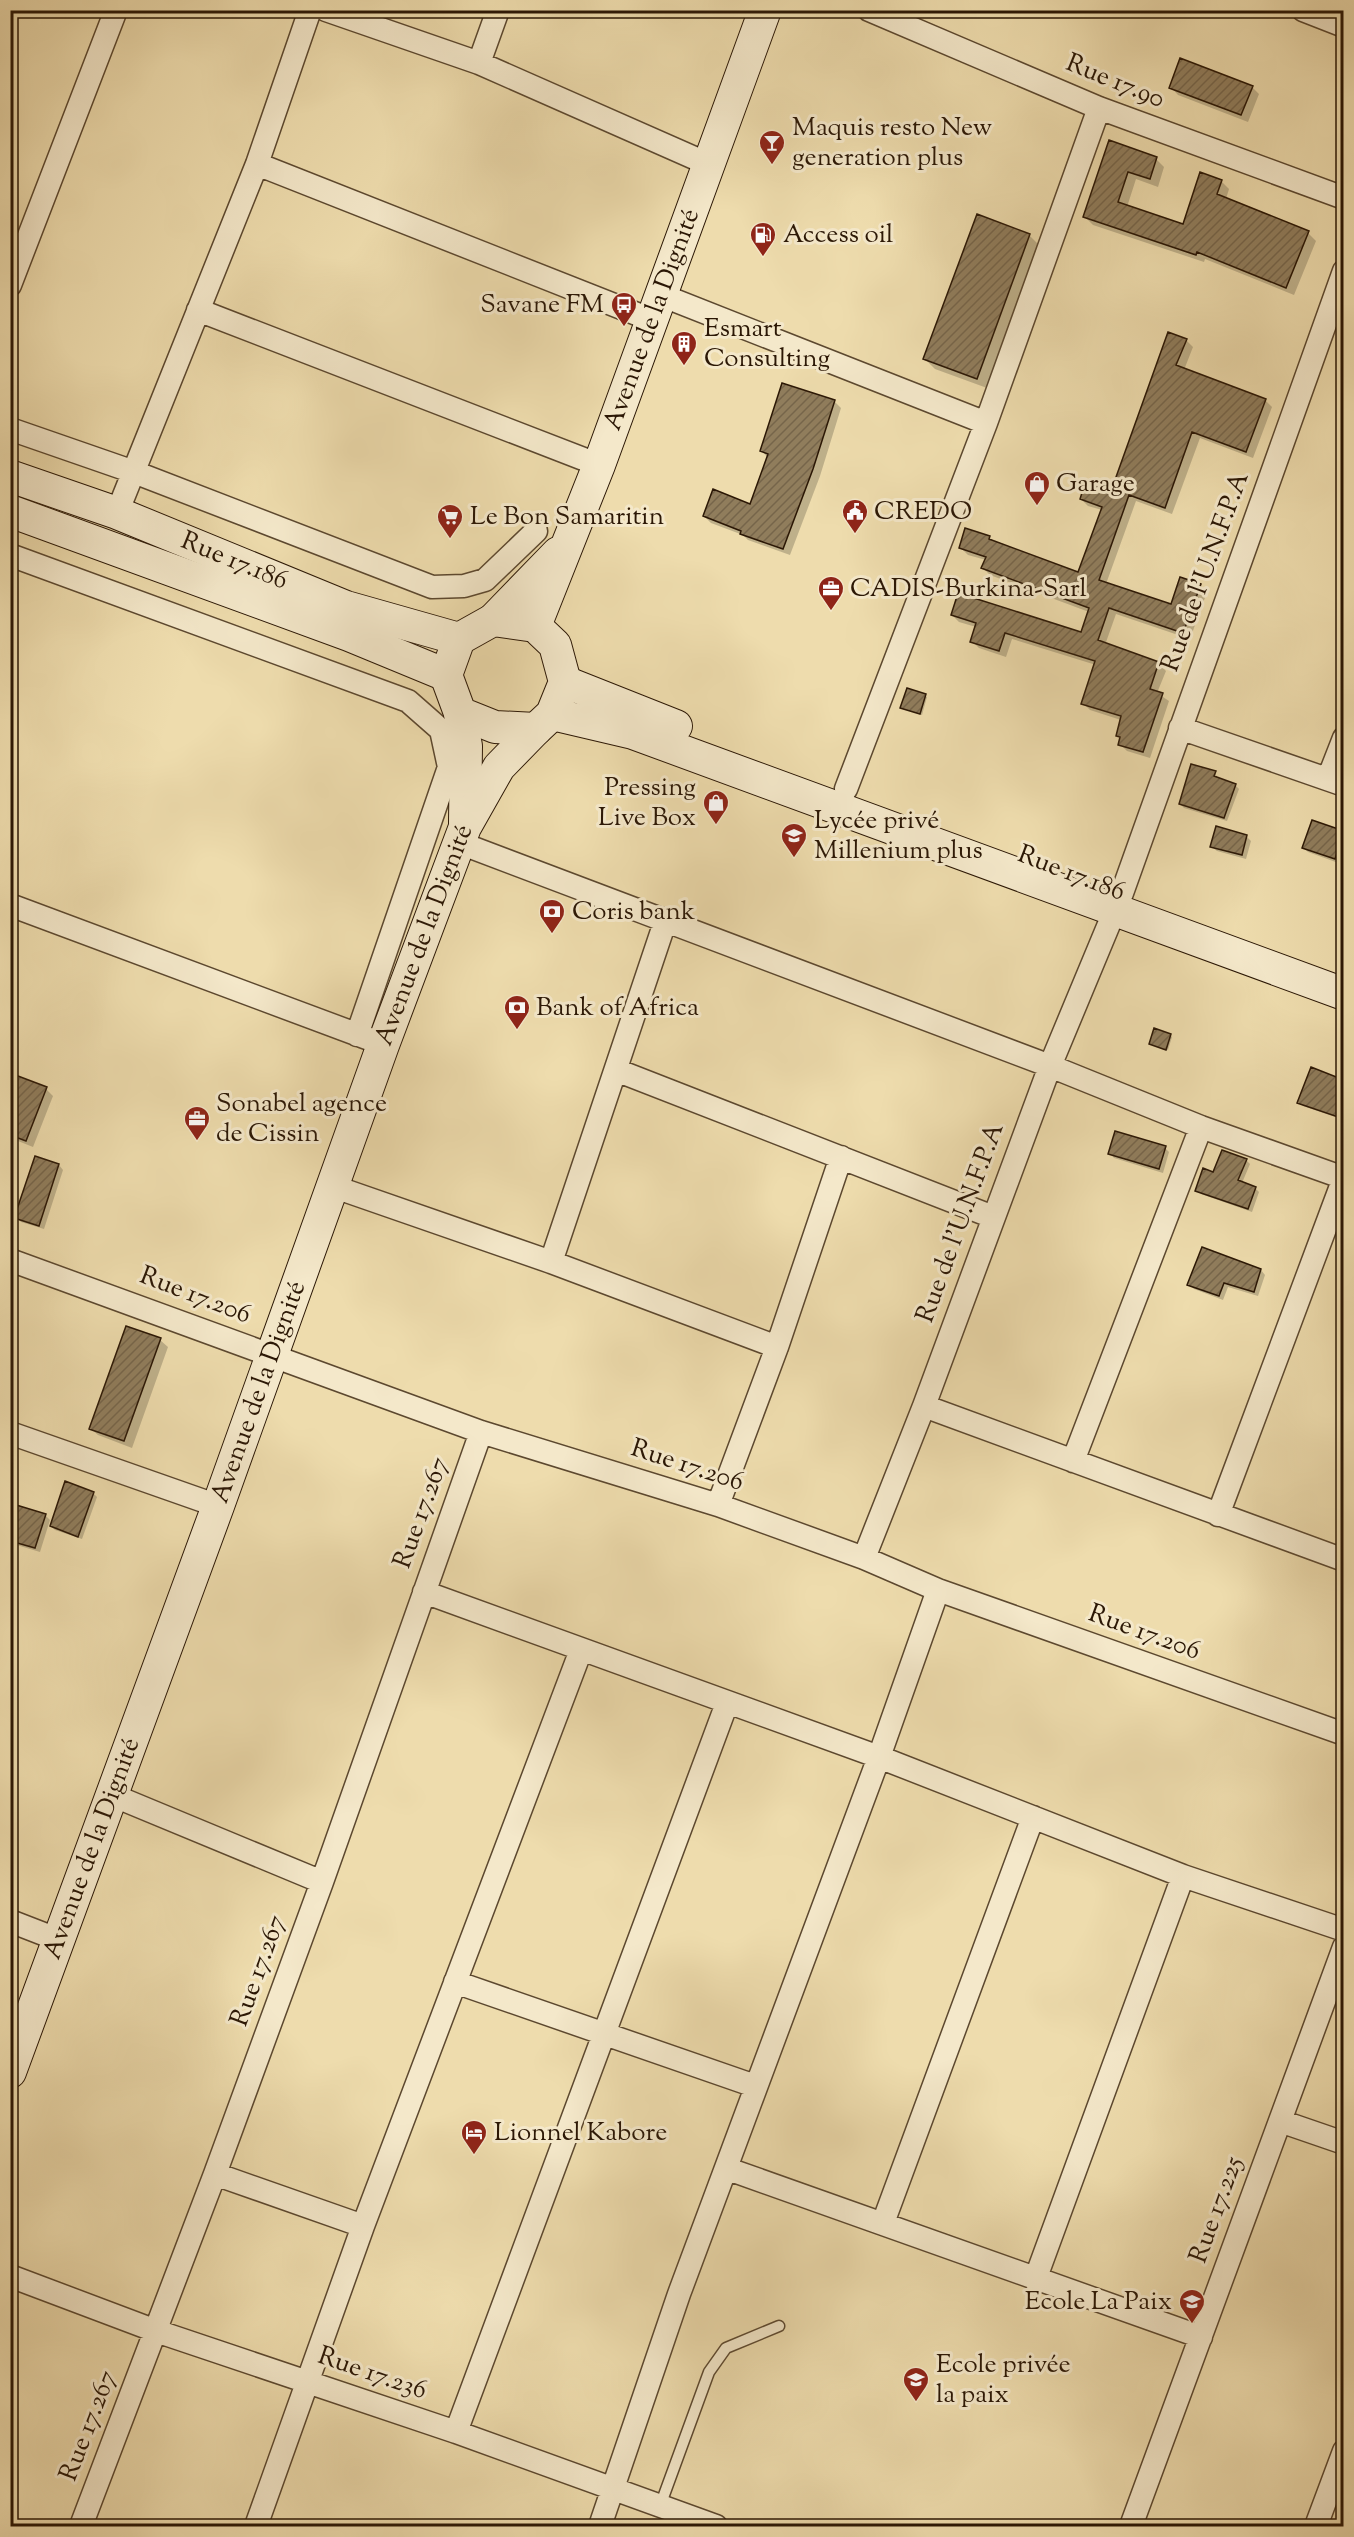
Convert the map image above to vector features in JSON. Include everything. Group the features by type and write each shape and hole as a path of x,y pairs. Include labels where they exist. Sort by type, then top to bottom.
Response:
{"main road":[{"name":"Avenue de la Dignité","path":"535,626 599,465 765,10"},
{"name":"Rue 17.186","path":"10,476 117,513 346,607 459,639"},
{"path":"10,511 349,635 446,675"},
{"path":"463,835 466,746 460,713 446,675 459,639 494,620 569,541"},
{"path":"494,620 535,626 555,645 565,682 544,721"},
{"name":"Rue 17.186","path":"565,682 846,789 1118,902 1344,974"},
{"path":"460,713 495,727 544,721 633,733 1118,902 1344,994"},
{"name":"Avenue de la Dignité","path":"10,2072 218,1506 332,1186 370,1040 463,835 499,767 544,721"}],"street":[{"path":"10,285 116,10"},
{"path":"117,513 257,165 310,10"},
{"path":"326,10 479,63 708,164"},
{"path":"479,63 498,10"},
{"name":"Rue 17.90","path":"869,10 1099,108 1344,198"},
{"path":"1303,10 1344,26"},
{"path":"846,789 986,423 1099,108"},
{"path":"257,165 986,423"},
{"name":"Rue de l'U.N.F.P.A","path":"864,1558 924,1406 1050,1066 1118,902 1344,271"},
{"path":"198,310 599,465"},
{"path":"10,429 134,472 432,586 464,586 485,580 536,531"},
{"path":"10,555 408,701 441,730 448,767 370,1040 10,906"},
{"path":"1180,728 1336,782 1344,738"},
{"path":"463,835 666,919 1050,1066 1201,1127 1344,1178 1218,1515"},
{"path":"551,1262 666,919"},
{"path":"616,1070 993,1217"},
{"path":"1073,1461 1201,1127"},
{"path":"718,1505 777,1347 842,1157"},
{"path":"332,1186 551,1262 777,1347"},
{"name":"Rue 17.206","path":"10,1260 481,1432 718,1505 864,1558 938,1590 1344,1734"},
{"path":"924,1406 1344,1560"},
{"name":"Rue 17.267","path":"81,2526 215,2174 322,1882 481,1432"},
{"path":"10,1433 218,1506"},
{"path":"600,2526 615,2490 679,2294 728,2169 755,2086 879,1757 938,1590"},
{"path":"424,1592 879,1757 1183,1876 1344,1930"},
{"path":"256,2526 363,2226 580,1650"},
{"path":"456,2432 727,1703"},
{"path":"112,1795 322,1882"},
{"path":"883,2223 1033,1817"},
{"path":"1035,2280 1183,1876"},
{"path":"10,1921 59,1940"},
{"name":"Rue 17.225","path":"1131,2526 1344,1947"},
{"path":"455,1982 755,2086"},
{"path":"1280,2121 1344,2144"},
{"path":"728,2169 883,2223 1035,2280 1201,2337"},
{"path":"215,2174 363,2226"},
{"name":"Rue 17.236","path":"10,2276 156,2331 456,2432 716,2526"},
{"path":"1316,2526 1344,2451"}],"lane":[{"path":"660,2506 709,2372 726,2348 779,2326"}],"building":[{"path":"1180,58 1253,86 1241,115 1169,88"},
{"path":"1109,140 1157,157 1150,179 1128,172 1118,202 1183,224 1200,172 1222,180 1217,194 1309,231 1286,288 1197,252 1196,255 1083,217"},
{"path":"977,214 1030,234 977,379 923,359"},
{"path":"1168,332 1187,339 1176,365 1266,399 1246,452 1192,432 1165,508 1129,495 1099,580 1171,604 1180,577 1201,584 1183,633 1109,608 1098,640 1159,662 1150,689 1163,693 1143,752 1118,745 1120,737 1116,736 1121,716 1081,704 1095,661 1005,633 999,651 970,642 976,623 951,615 958,593 1081,632 1089,608 981,568 986,557 959,548 965,528 1078,572 1102,507 1080,499 1085,483 1111,491"},
{"path":"782,383 835,400 813,469 783,549 740,534 741,531 703,516 713,489 750,504 768,454 760,451"},
{"path":"907,688 926,694 920,714 900,708"},
{"path":"1191,764 1216,771 1214,776 1236,784 1224,818 1179,804"},
{"path":"1312,820 1344,831 1335,859 1302,848"},
{"path":"1216,826 1247,835 1242,855 1210,847"},
{"path":"1154,1028 1171,1034 1166,1050 1149,1044"},
{"path":"1311,1067 1344,1080 1344,1119 1297,1103"},
{"path":"10,1073 47,1087 26,1141 10,1135"},
{"path":"1115,1131 1166,1146 1159,1169 1108,1154"},
{"path":"1222,1150 1247,1159 1238,1180 1256,1187 1248,1209 1195,1191 1203,1168 1213,1172"},
{"path":"35,1156 59,1164 39,1226 14,1218"},
{"path":"1202,1247 1261,1269 1254,1292 1224,1283 1219,1296 1187,1285"},
{"path":"126,1326 161,1338 124,1441 89,1429"},
{"path":"65,1481 94,1492 78,1537 50,1526"},
{"path":"13,1504 46,1514 35,1548 10,1541 10,1513"}],"place":[{"name":"Maquis resto New generation plus","path":"772,166"},
{"name":"Access oil","path":"763,258"},
{"name":"Savane FM","path":"624,328"},
{"name":"Esmart Consulting","path":"684,367"},
{"name":"Garage","path":"1037,507"},
{"name":"CREDO","path":"855,535"},
{"name":"Le Bon Samaritin","path":"450,540"},
{"name":"CADIS-Burkina-Sarl","path":"831,612"},
{"name":"Pressing Live Box","path":"716,826"},
{"name":"Lycée privé Millenium plus","path":"794,859"},
{"name":"Coris bank","path":"552,935"},
{"name":"Bank of Africa","path":"517,1031"},
{"name":"Sonabel agence de Cissin","path":"197,1142"},
{"name":"Lionnel Kabore","path":"474,2156"},
{"name":"Ecole La Paix","path":"1192,2325"},
{"name":"Ecole privée la paix","path":"916,2403"}]}
